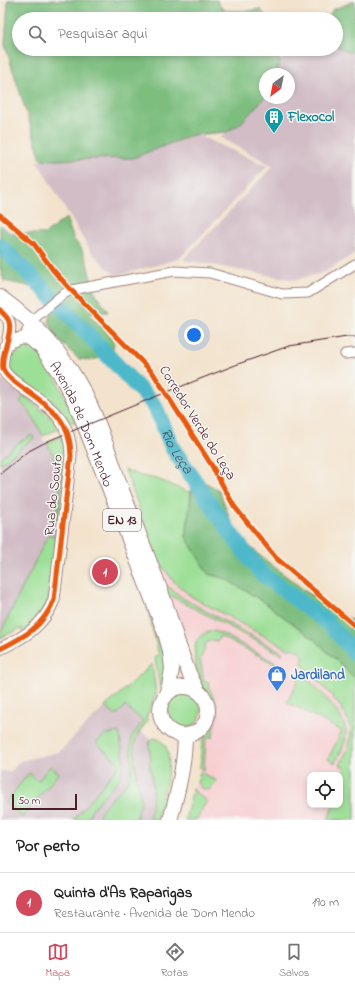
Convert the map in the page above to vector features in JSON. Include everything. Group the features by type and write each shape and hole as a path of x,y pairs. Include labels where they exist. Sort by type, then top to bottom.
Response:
{"main road":[{"name":"EN 13","path":"0,297 30,322"},
{"name":"Avenida de Dom Mendo","path":"0,306 34,337 60,374 76,404 165,633 170,651 172,669 170,686 165,697"},
{"name":"Avenida de Dom Mendo","path":"30,322 52,345 68,366 88,400 164,600 190,675 198,691"},
{"path":"165,697 172,690 180,687 190,687 198,691"},
{"name":"EN 13","path":"165,697 160,710 164,724 173,732 184,734 192,733 199,730 207,718 207,703 204,696 198,691"},
{"path":"170,820 181,774 184,734"}],"street":[{"path":"30,322 62,295 80,288 174,271 210,273 282,294 308,293 355,264"},
{"name":"Rua do Souto","path":"0,310 8,319 10,325 1,357 4,372 51,408 63,422 70,436 72,456 54,600 48,612 36,628 25,636 0,649"},
{"path":"5,346 20,338 27,338 43,351"},
{"path":"345,354 355,353"}],"shaded area":[{"path":"355,7 355,253 325,272 295,280 183,260 273,166 220,137 240,124 259,103 295,104 295,68 278,68 280,61 288,56 343,56 343,15"},
{"path":"191,132 267,166 179,259 116,276 91,252 37,161 143,149"},
{"path":"1,379 50,416 60,428 42,436 45,444 64,435 60,521 40,614 28,624 0,638 0,464 33,438 27,438 0,458"},
{"name":"Jardiland","path":"158,560 274,624 355,702 345,793 343,798 343,772 307,772 307,808 339,808 335,820 185,820 193,789 198,779 205,731 212,720 213,705 208,694 202,687 195,656 196,643 183,638 165,586"},
{"path":"128,686 148,721 140,731 164,749 151,820 0,820 0,771 11,771 20,761 59,752"}],"green space":[{"path":"8,0 217,0 219,5 226,11 260,9 262,12 12,12 12,56 278,56 280,61 278,68 259,68 259,103 240,124 227,132 192,135 133,158 41,159 5,45"},
{"path":"355,1 355,50 349,53 343,49 343,12 331,12 332,10"},
{"path":"66,218 74,240 81,248 87,262 93,289 108,312 88,313 105,330 114,343 111,356 90,360 79,359 57,339 49,322 51,310 41,295 37,291 27,286 4,281 0,267 0,225 10,233 45,234"},
{"path":"25,344 38,352 58,382 76,421 72,423 56,405 14,375 7,365 10,350 14,345"},
{"path":"24,396 54,420 60,428 43,436 30,412 20,402"},
{"path":"32,435 34,438 0,464 0,458 18,443"},
{"path":"64,435 67,452 49,599 46,606 38,616 40,618 23,632 21,628 0,638 0,634 48,535 55,536 61,477 57,464 47,443"},
{"path":"125,470 141,476 157,479 188,492 191,491 186,537 208,574 226,579 264,602 315,640 355,678 355,820 328,820 332,808 343,808 343,774 345,768 340,765 350,742 350,724 332,696 302,664 303,657 301,652 295,649 288,649 192,597 174,582 158,560"},
{"path":"202,481 219,490 235,532 259,555 304,590 336,612 355,622 355,678 315,640 264,602 226,579 208,574 186,537 192,488"},
{"path":"166,585 184,599 282,652 283,654 167,594"},
{"path":"143,592 166,657 163,681 160,690 155,658 159,655"},
{"path":"213,631 223,634 281,667 220,636 217,641 211,640 205,644 204,651 200,659 204,682 209,682 210,690 216,703 217,714 213,737 206,737 204,770 200,768 202,745 205,732 212,718 213,708 210,699 201,685 195,660 195,647 200,637 205,633"},
{"path":"152,664 156,694 146,718 148,721 138,733 134,747 136,757 134,759 137,775 135,776 136,781 138,780 141,800 137,818 136,820 98,820 103,809 129,778 132,768 131,738 143,721 125,706 116,716 105,707"},
{"path":"302,673 329,701 341,717 344,725 346,733 345,741 335,763 328,759 342,731 287,702"},
{"path":"187,694 196,699 200,704 200,718 196,723 191,727 181,728 177,727 168,718 167,708 168,704 177,695"},
{"path":"119,732 124,761 118,780 92,809 88,820 74,820 120,764 96,743 105,735"},
{"path":"154,738 163,742 167,750 169,761 168,774 156,820 149,820 153,788 149,747 150,741"},
{"path":"50,766 59,773 22,817 5,803 29,773 38,781"},
{"path":"200,772 217,781 209,790 202,789 197,783"},
{"path":"193,789 207,801 196,820 185,820"}],"waterway":[{"name":"Rio Leça","path":"0,246 84,330 155,406 173,449 234,538 261,573 328,623 355,653"}],"tram line":[{"path":"0,474 27,452 48,441 238,364 289,346 355,337"}],"cycle path":[{"name":"Corredor Verde do Leça","path":"0,215 34,244 53,270 71,290 153,373 212,466 234,506 276,558 355,626"},
{"path":"0,310 8,319 10,327 3,357 4,372 10,379 40,400 56,414 67,432 71,456 54,600 50,609 32,630 0,649"}],"place":[{"name":"Flexocol","path":"274,134"},
{"name":"Quinta d'As Raparigas","path":"105,572"},
{"name":"Jardiland","path":"277,692"}]}
